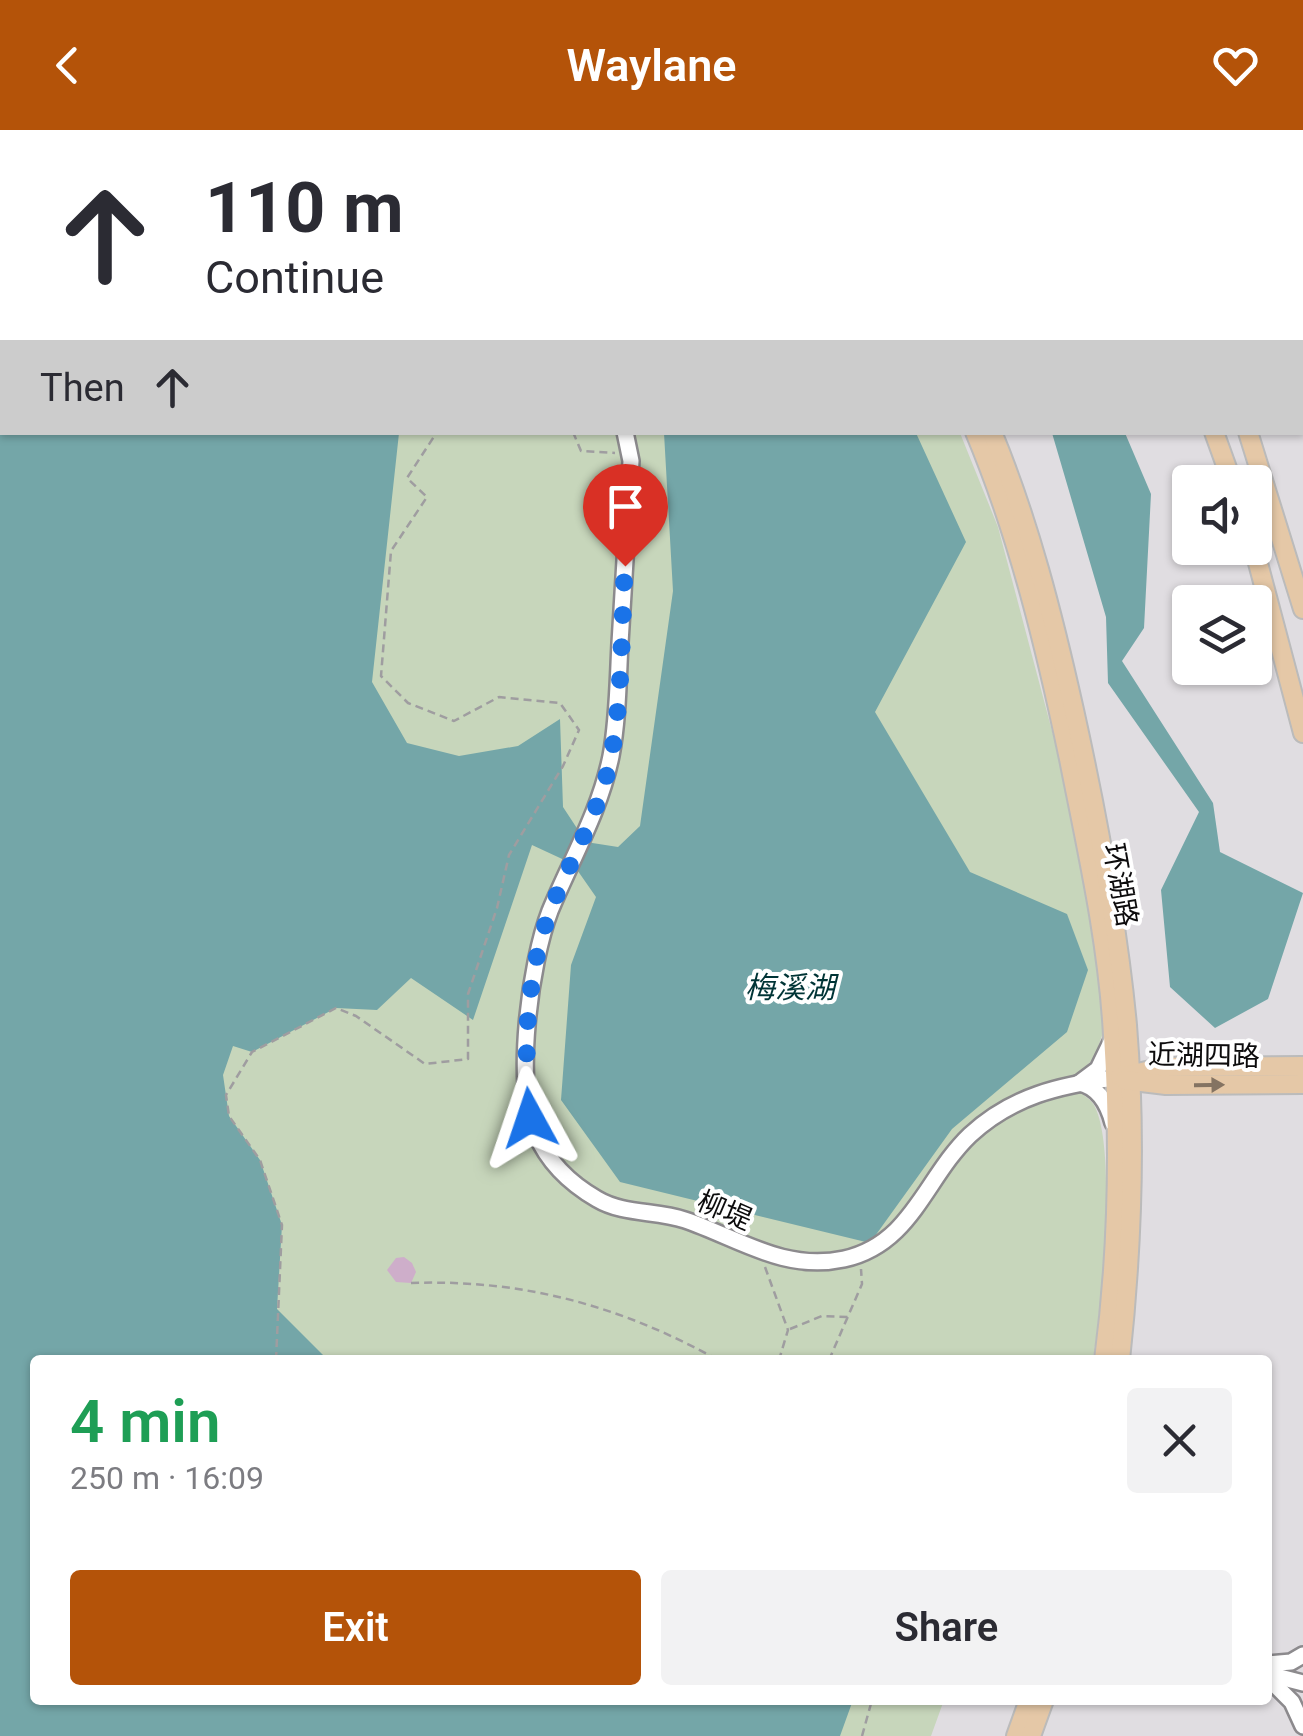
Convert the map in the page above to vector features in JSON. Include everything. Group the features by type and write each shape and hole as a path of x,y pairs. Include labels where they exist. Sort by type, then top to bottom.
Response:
{"main road":[{"name":"环湖路","path":"976,435 1008,519 1059,711 1120,1031"},
{"name":"环湖路","path":"993,435 1020,511 1062,660 1109,886 1124,1078 1128,1260 1120,1355"},
{"path":"1215,435 1226,465"},
{"path":"1249,435 1303,610"},
{"path":"1259,565 1303,733"},
{"path":"1120,1031 1165,1076 1144,1098 1123,1132"},
{"name":"近湖四路","path":"1124,1078 1303,1066"},
{"name":"近湖四路","path":"1165,1076 1303,1084"},
{"name":"环湖路","path":"1104,1355 1123,1132"},
{"path":"1016,1736 1027,1705"},
{"path":"1031,1736 1042,1705"}],"street":[{"path":"626,435 630,454"},
{"name":"柳堤","path":"630,454 615,730 603,787 550,911 535,966 525,1058 530,1118 545,1152 569,1178 615,1207 677,1217 756,1251 822,1262 852,1256 889,1239 911,1217 951,1156 984,1124 1025,1098 1053,1087 1124,1078"},
{"path":"1079,1083 1098,1069 1120,1031"},
{"path":"1079,1083 1087,1084 1101,1096 1123,1132"},
{"path":"1272,1664 1291,1662 1303,1655"},
{"path":"1272,1666 1303,1675"},
{"path":"1272,1677 1303,1683"},
{"path":"1272,1680 1292,1702 1303,1726"}],"path":[{"path":"276,1355 282,1225 260,1160 229,1116 226,1094 252,1052 336,1008 356,1016 424,1064 468,1059 466,1016 472,977 497,908 508,856 563,766 579,730 560,703 499,698 454,721 408,704 381,676 391,551 427,498 407,478 435,435"},
{"path":"574,435 581,450 630,454"},
{"path":"756,1251 775,1288 788,1330 780,1355"},
{"path":"830,1355 862,1284 862,1271 852,1256"},
{"path":"411,1283 464,1282 583,1301 672,1334 709,1355"},
{"path":"788,1330 822,1316 848,1317"},
{"path":"862,1736 871,1705"}],"green space":[{"name":"梅溪湖","path":"0,435 961,435 998,527 1061,765 1097,956 1103,1033 1094,1058 1078,1075 1079,1092 1095,1107 1105,1158 1105,1231 1094,1355 30,1355 30,1705 942,1705 931,1736 0,1736"}],"water":[{"name":"梅溪湖","path":"0,435 399,435 372,682 407,743 459,756 518,746 560,719 563,807 586,842 618,847 640,826 673,591 664,435 917,435 966,542 875,712 970,872 1067,914 1088,970 1067,1032 952,1129 870,1243 620,1182 561,1100 571,965 596,897 573,864 532,845 473,1020 411,978 377,1010 336,1008 252,1052 233,1046 223,1075 229,1116 260,1160 282,1225 277,1309 323,1355 30,1355 30,1705 851,1705 840,1736 0,1736"},
{"path":"1053,435 1126,435 1151,494 1144,628 1122,661 1213,803 1220,852 1303,893 1268,999 1215,1028 1170,987 1161,890 1199,812 1108,683 1106,617"}],"building":[{"path":"404,1257 416,1272 411,1283 396,1282 387,1270 396,1258"}],"route":[{"path":"530,1118 525,1058 535,966 550,911 586,830 611,758 625,566"}]}
